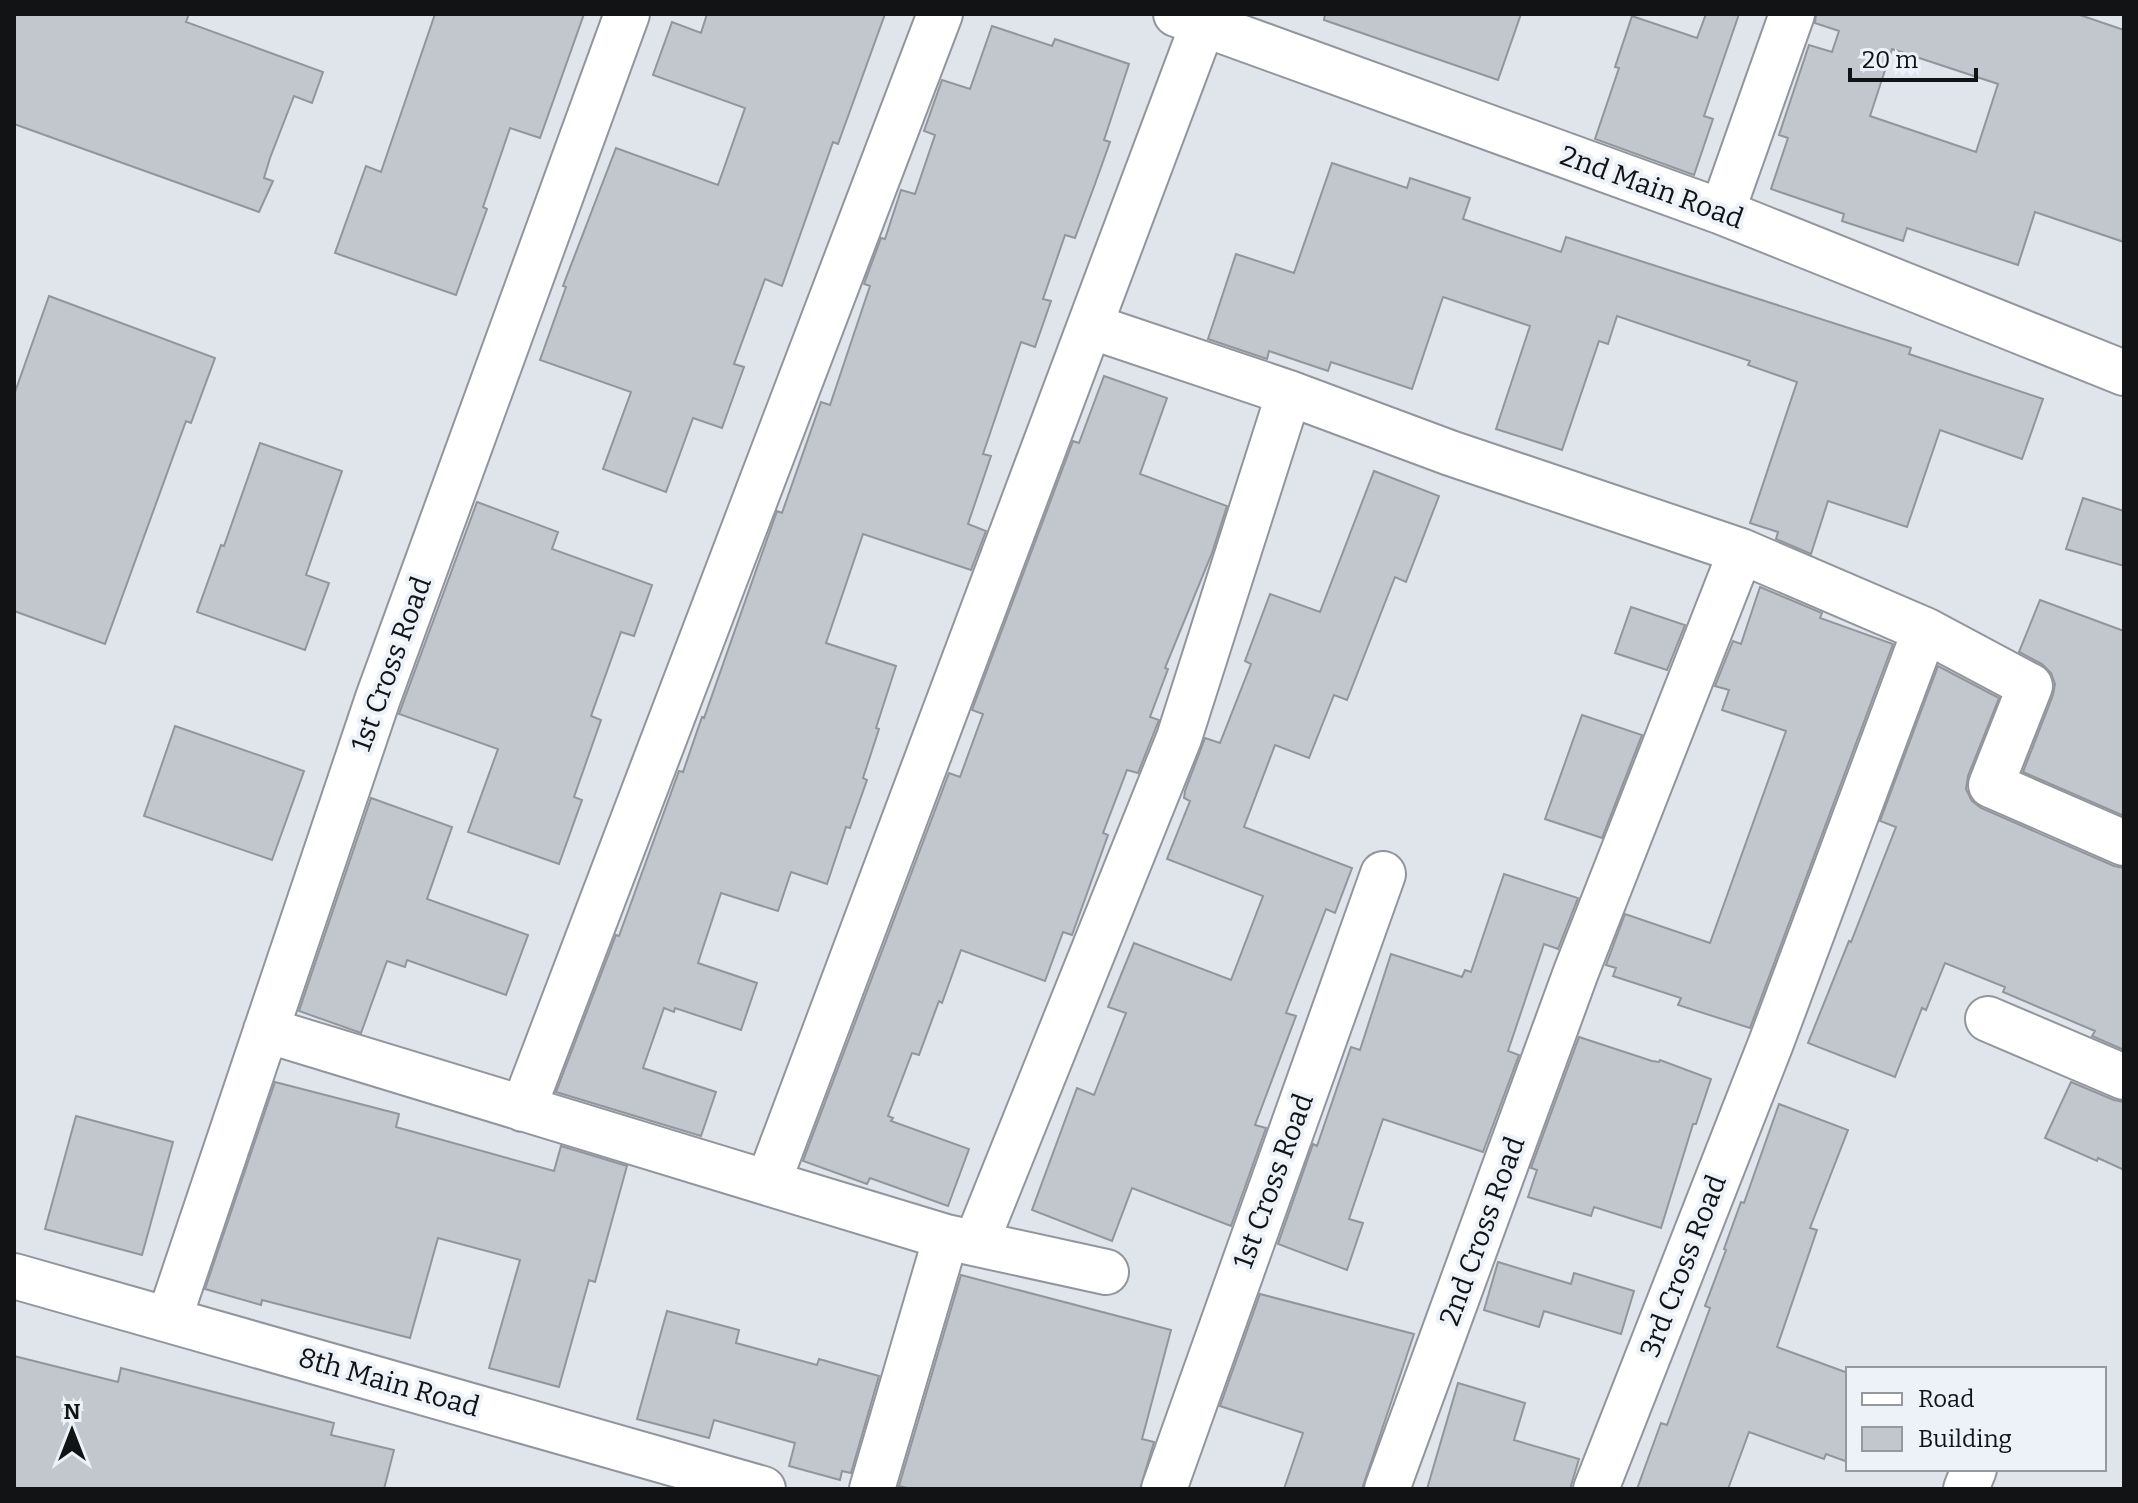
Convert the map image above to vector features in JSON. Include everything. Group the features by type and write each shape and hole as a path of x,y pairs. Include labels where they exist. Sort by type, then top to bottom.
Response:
{"street":[{"name":"1st Cross Road","path":"169,1319 378,698 627,14"},
{"path":"523,1109 940,14"},
{"path":"1722,212 1792,14"},
{"path":"768,1183 1090,326 1190,19"},
{"name":"2nd Main Road","path":"1190,19 1722,212 2124,373"},
{"path":"1090,326 1289,393 1450,453 1741,551 1925,630 2030,686 1991,785 2124,843"},
{"path":"872,1489 961,1240 1179,738 1289,393"},
{"name":"2nd Cross Road","path":"1387,1489 1576,972 1741,551"},
{"name":"3rd Cross Road","path":"1596,1489 1771,1043 1925,630"},
{"name":"1st Cross Road","path":"1164,1489 1383,874"},
{"path":"1988,1019 2124,1077"},
{"path":"266,1030 961,1240 1106,1272"},
{"name":"8th Main Road","path":"14,1276 763,1489"}],"building":[{"path":"14,14 189,14 186,22 323,72 312,103 294,96 270,158 264,178 273,181 259,212 14,124"},
{"path":"435,14 584,14 540,138 510,128 483,207 487,209 456,295 335,253 366,166 381,172"},
{"path":"707,14 885,14 838,144 833,142 782,286 765,279 734,364 744,367 722,428 693,418 666,492 603,469 631,392 540,360 566,287 563,286 616,148 718,185 745,108 653,75 672,22 701,33"},
{"path":"1325,14 1521,14 1498,80 1324,20"},
{"path":"1706,14 1739,14 1704,116 1713,119 1694,175 1595,139 1619,68 1615,67 1632,16 1697,38"},
{"path":"1816,14 2077,14 2124,30 2124,242 2035,212 2018,265 1907,228 1903,241 1842,221 1844,214 1771,189 1788,138 1779,135 1809,45 1832,52 1839,31 1815,23","holes":["1892,49 1998,84 1976,152 1870,116"]},
{"path":"992,26 1052,46 1055,39 1129,64 1104,140 1110,142 1095,184 1075,238 1065,235 1043,299 1051,301 1035,347 1021,342 983,454 991,456 968,524 986,531 971,570 863,534 826,643 896,666 863,778 867,780 850,828 846,827 827,884 791,872 778,911 721,893 698,963 757,983 741,1030 675,1008 674,1012 664,1008 643,1068 716,1092 701,1136 556,1092 616,935 619,936 679,771 683,772 704,718 777,511 782,513 821,402 830,405 870,286 864,284 881,238 885,239 901,190 915,194 935,135 924,131 942,80 970,89"},
{"path":"1332,163 1407,188 1410,178 1470,198 1463,219 1561,252 1566,237 1911,348 1909,354 2043,399 2022,459 1940,430 1907,527 1828,501 1811,554 1776,539 1778,532 1750,523 1797,382 1748,365 1750,361 1617,316 1608,344 1599,341 1562,450 1496,429 1530,326 1443,297 1412,389 1331,362 1328,371 1269,351 1267,359 1208,339 1236,254 1294,273"},
{"path":"49,296 215,358 191,423 186,421 105,644 14,611 14,395"},
{"path":"1104,376 1167,398 1140,474 1227,506 1212,553 1165,668 1168,669 1150,717 1159,720 1138,773 1127,770 1103,833 1108,835 1072,935 1063,932 1045,981 961,950 919,1055 912,1053 888,1116 893,1118 891,1121 969,1149 948,1206 870,1178 867,1184 803,1161 949,773 960,777 983,714 972,710 1073,441 1079,443"},
{"path":"260,443 342,471 306,575 329,583 305,650 197,612"},
{"path":"1374,471 1439,496 1406,582 1395,577 1347,700 1334,695 1309,758 1275,745 1244,827 1352,868 1335,913 1326,909 1286,1013 1296,1016 1255,1125 1266,1128 1231,1226 1132,1188 1112,1241 1032,1210 1077,1088 1094,1095 1126,1013 1108,1007 1134,943 1231,980 1263,896 1167,859 1190,801 1184,798 1185,791 1205,738 1220,743 1251,664 1245,661 1270,594 1320,612"},
{"path":"2083,498 2124,511 2124,566 2066,549"},
{"path":"477,502 558,532 552,549 652,585 634,636 621,632 591,716 601,720 574,797 582,800 559,864 468,832 498,749 399,714"},
{"path":"1760,587 1822,613 1820,618 1893,644 1750,1028 1678,1005 1681,998 1613,976 1616,968 1606,965 1625,914 1710,943 1786,731 1722,710 1729,690 1715,686 1733,641 1741,644"},
{"path":"2040,600 2124,631 2124,816 2023,772 2055,684 2051,673 2042,664 2019,652"},
{"path":"1631,607 1685,625 1667,670 1615,653"},
{"path":"1938,666 1999,698 1968,776 1966,789 1972,801 1981,808 2124,868 2124,1050 2092,1036 2095,1031 2003,992 2005,987 1945,963 1926,1010 1922,1008 1895,1077 1808,1043 1896,827 1880,821"},
{"path":"1582,715 1642,735 1602,838 1545,819"},
{"path":"175,726 304,771 272,860 144,816"},
{"path":"371,798 452,827 427,899 528,935 506,995 407,960 405,967 387,961 361,1033 299,1011"},
{"path":"1504,874 1578,898 1558,949 1544,944 1508,1051 1519,1055 1483,1152 1383,1119 1349,1219 1363,1223 1347,1270 1278,1244 1313,1144 1317,1146 1351,1047 1360,1050 1391,954 1462,977 1465,970 1471,972"},
{"path":"1579,1037 1652,1061 1660,1060 1711,1079 1696,1124 1693,1124 1661,1228 1594,1207 1591,1216 1528,1197 1537,1170 1531,1168"},
{"path":"275,1082 399,1114 396,1127 554,1171 561,1146 627,1166 595,1282 589,1280 559,1387 489,1368 520,1260 438,1238 410,1338 262,1300 261,1305 205,1289"},
{"path":"2071,1082 2124,1102 2124,1170 2045,1138"},
{"path":"1779,1104 1848,1130 1810,1228 1817,1230 1777,1347 1846,1372 1846,1461 1826,1454 1824,1459 1749,1432 1728,1489 1637,1489 1661,1423 1667,1425 1710,1308 1705,1306 1724,1249 1741,1202 1744,1203"},
{"path":"76,1116 173,1142 142,1255 45,1229"},
{"path":"1498,1262 1571,1284 1574,1273 1634,1291 1621,1334 1544,1311 1539,1327 1484,1310"},
{"path":"961,1275 1171,1330 1142,1439 1154,1442 1140,1489 911,1489 899,1486"},
{"path":"1260,1294 1414,1334 1362,1489 1284,1489 1303,1433 1220,1406"},
{"path":"667,1311 739,1330 736,1343 817,1365 819,1359 879,1376 851,1473 842,1471 840,1480 789,1466 795,1443 714,1420 709,1438 637,1419"},
{"path":"14,1356 118,1382 121,1368 334,1423 331,1435 394,1450 384,1489 14,1489"},
{"path":"1458,1383 1525,1403 1514,1440 1579,1459 1570,1489 1427,1489"}]}
